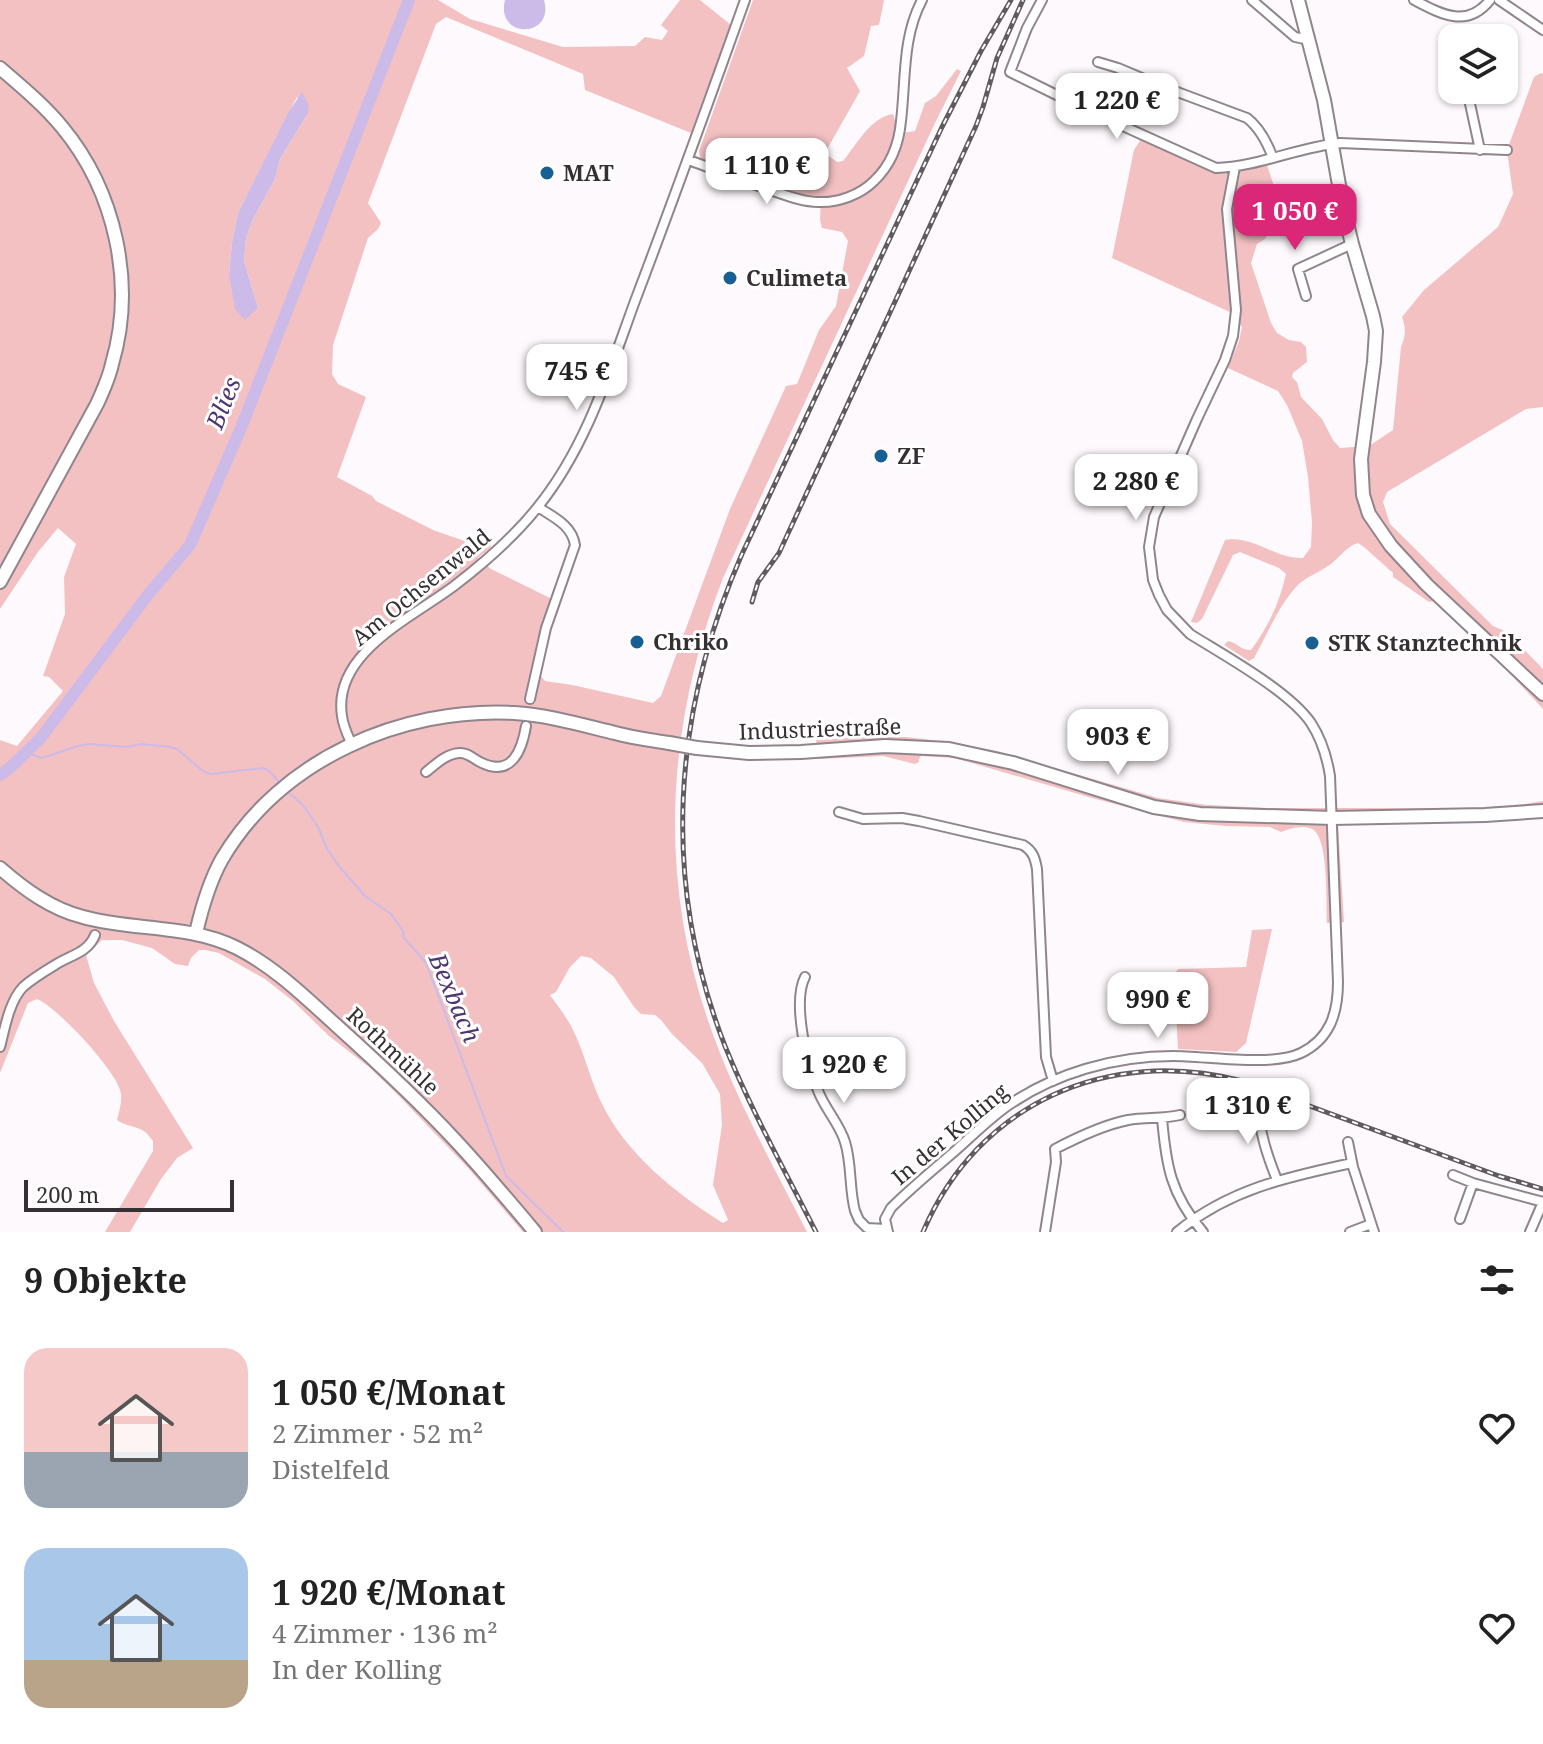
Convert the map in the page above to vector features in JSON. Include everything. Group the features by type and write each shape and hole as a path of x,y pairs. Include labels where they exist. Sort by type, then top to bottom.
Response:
{"street":[{"name":"Am Ochsenwald","path":"352,745 341,715 342,694 347,677 359,658 401,622 452,588 504,545 538,507 590,422 689,160 745,0"},
{"path":"689,160 752,184 819,202 850,197 870,186 898,144 905,54 922,0"},
{"path":"1042,0 1010,72 1216,168 1235,167 1333,144 1507,150"},
{"path":"1252,0 1295,37 1309,40"},
{"path":"1298,0 1333,144 1339,190 1376,331 1361,459 1363,495 1369,514 1391,546 1427,585 1543,694"},
{"path":"1414,0 1442,14 1457,17 1477,12 1490,0"},
{"path":"1499,0 1543,30"},
{"path":"1098,62 1247,118 1263,135 1273,158"},
{"path":"0,68 54,116 89,166 104,197 116,238 121,286 118,337 107,381 0,582"},
{"path":"1470,104 1480,150"},
{"name":"In der Kolling","path":"805,977 799,1003 809,1068 824,1104 845,1140 855,1211 867,1228 887,1231 887,1213 905,1194 1007,1106 1053,1081 1117,1061 1151,1057 1290,1058 1320,1041 1332,1022 1338,998 1327,756 1311,722 1299,709 1279,692 1190,634 1167,610 1153,580 1150,562 1154,517 1233,336 1236,310 1227,209 1235,167"},
{"path":"1306,296 1298,269 1352,244"},
{"path":"530,699 546,628 575,545 567,526 538,507"},
{"name":"Industriestraße","path":"196,933 202,908 222,859 242,832 283,788 320,762 390,729 429,718 467,714 516,713 547,717 639,739 749,753 885,746 949,749 1013,763 1128,799 1200,814 1332,818 1543,811"},
{"path":"426,772 443,758 456,753 465,753 490,766 509,763 518,755 526,726"},
{"path":"839,812 863,819 919,821 1023,845 1035,856 1046,1057 1053,1081"},
{"name":"Rothmühle","path":"0,868 37,897 80,917 196,933 228,944 260,961 307,999 431,1115 535,1232"},
{"path":"0,1047 14,1001 23,987 57,963 88,947 95,935"},
{"path":"1258,1103 1265,1149 1277,1180"},
{"path":"1045,1232 1056,1162 1055,1149 1117,1123 1180,1115"},
{"path":"1162,1118 1169,1172 1182,1206 1203,1232"},
{"path":"1348,1142 1373,1228 1350,1232"},
{"path":"1177,1232 1192,1219 1233,1196 1277,1180 1352,1163"},
{"path":"1453,1175 1543,1202 1530,1232"},
{"path":"1460,1219 1473,1183"}],"shaded area":[{"path":"0,0 438,0 470,19 563,47 635,46 645,37 662,40 668,31 661,25 680,0 700,0 731,25 691,133 585,90 583,74 446,17 436,24 368,203 381,223 368,238 333,345 332,374 338,384 366,397 337,477 433,530 482,547 488,542 490,548 478,558 491,569 552,599 533,667 545,681 653,703 661,696 730,509 786,386 797,384 819,330 836,306 848,241 842,232 822,228 821,198 777,189 700,157 699,151 753,0 884,0 879,25 871,26 864,56 847,68 860,91 825,153 837,162 843,161 865,132 885,116 893,114 895,134 915,131 925,103 936,96 957,69 961,71 723,578 689,690 680,746 675,803 676,859 682,916 694,973 711,1029 732,1081 807,1232 523,1232 469,1169 399,1096 265,979 219,953 199,950 188,966 175,964 152,948 122,940 102,940 86,955 94,983 114,1021 193,1148 177,1158 161,1179 130,1232 105,1232 153,1151 153,1141 146,1133 117,1120 121,1094 110,1071 72,1027 37,999 28,1003 0,1073 0,740 17,746 63,691 49,677 43,676 65,614 64,577 76,544 58,528 0,609","holes":["297,97 307,115 280,159 275,179 246,238 244,261 258,308 229,274 232,242 238,213","581,956 591,958 614,977 641,1014 655,1015 661,1020 702,1063 720,1094 722,1125 713,1185 728,1220 723,1223 653,1171 611,1121 576,1035 550,995 556,992 570,967"]},
{"path":"505,0 544,0 545,13 541,22 525,29 516,27 508,22 504,13"},
{"path":"1541,73 1543,407 1526,409 1387,492 1383,502 1390,524 1493,626 1507,632 1543,669 1543,709 1434,601 1429,602 1393,577 1393,573 1358,543 1296,587 1278,612 1254,658 1249,661 1224,645 1228,641 1251,650 1268,623 1280,594 1286,574 1279,568 1240,552 1233,555 1202,619 1197,623 1191,622 1225,540 1245,541 1293,558 1303,558 1311,547 1312,522 1302,441 1278,391 1228,368 1242,327 1232,313 1112,258 1134,150 1141,139 1209,170 1226,174 1235,167 1267,165 1277,195 1288,199 1265,239 1257,244 1251,263 1271,323 1277,333 1306,347 1307,362 1292,377 1297,382 1301,397 1322,419 1333,440 1340,448 1369,446 1393,430 1405,332 1402,317 1424,290 1498,227 1513,194 1507,150 1534,77"},
{"path":"302,92 309,106 307,115 280,159 275,179 246,238 244,261 258,308 245,320 235,309 229,274 238,213 288,113"},
{"path":"906,737 997,751 1158,798 1207,805 1478,808 1543,801 1543,816 1479,822 1338,825 1344,922 1327,923 1324,857 1312,829 1300,827 1281,832 1270,827 1184,822 955,758 921,756 915,764 883,756 819,759 816,740"},
{"path":"1272,929 1246,1043 1236,1052 1178,1049 1174,975 1178,969 1246,967 1252,930"}],"waterway":[{"name":"Blies","path":"0,775 40,739 147,596 190,545 241,428 409,0"},
{"name":"Bexbach","path":"25,752 42,758 89,744 170,747 177,749 204,772 211,774 263,768 279,782"},
{"name":"Bexbach","path":"289,793 303,805 318,827 338,865 365,896 391,914 403,931 404,938 426,963 506,1176 563,1232"}],"railway":[{"path":"816,1232 735,1070 704,984 691,922 684,860 683,798 689,737 701,675 719,614 742,554 942,127 1011,0"},
{"path":"752,602 758,582 779,553 976,126 997,58 1023,0"},
{"path":"923,1232 947,1187 977,1149 1013,1118 1053,1095 1097,1079 1143,1072 1192,1072 1242,1081 1499,1176 1543,1189"}],"place":[{"name":"MAT","path":"547,173"},
{"name":"Culimeta","path":"730,278"},
{"name":"ZF","path":"881,456"},
{"name":"Chriko","path":"637,642"},
{"name":"STK Stanztechnik","path":"1312,643"}]}
